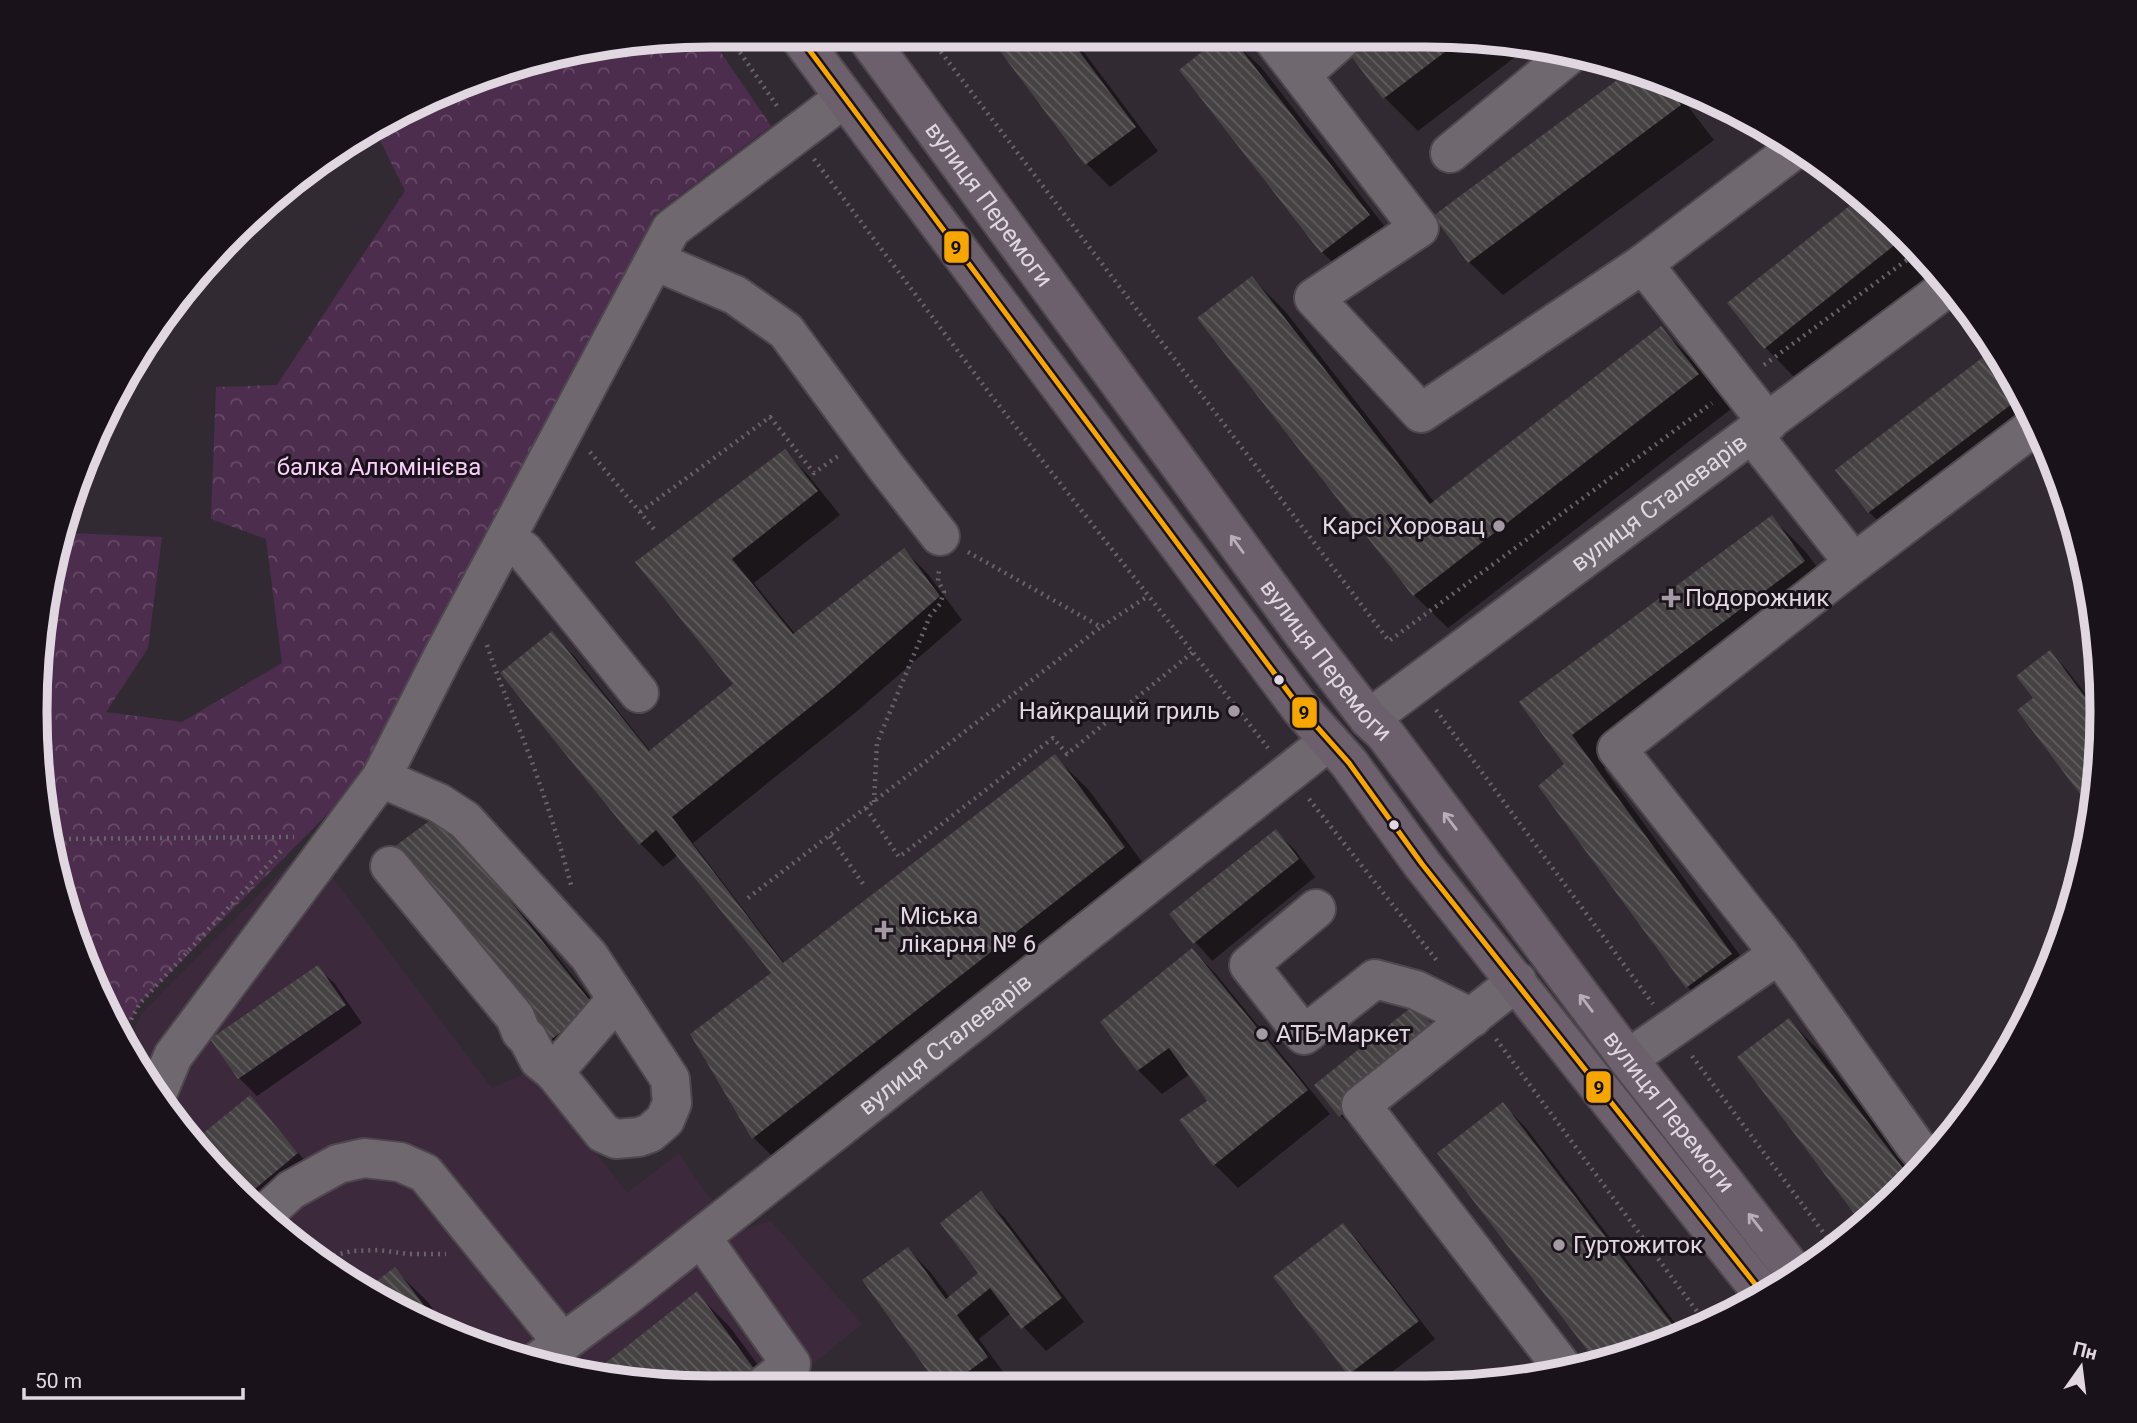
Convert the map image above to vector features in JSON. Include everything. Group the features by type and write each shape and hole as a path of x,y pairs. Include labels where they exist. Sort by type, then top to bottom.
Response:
{"main road":[{"name":"вулиця Перемоги","path":"807,47 1293,698 1349,763 1422,864 1758,1287"},
{"name":"вулиця Перемоги","path":"874,47 1305,636 1370,719 1385,734 1628,1059 1790,1267"}],"street":[{"path":"1279,47 1419,228 1314,299 1421,413 1643,264 1788,154"},
{"path":"1301,75 1332,47"},
{"path":"1450,153 1560,61"},
{"path":"161,1084 173,1056 381,778 671,229 844,98"},
{"path":"655,261 735,295 786,331 940,536"},
{"path":"1643,264 1854,563"},
{"name":"вулиця Сталеварів","path":"1370,719 1940,293"},
{"path":"1922,1153 1779,954 1617,749 2027,431"},
{"path":"506,538 524,551 639,693"},
{"name":"вулиця Сталеварів","path":"550,1352 625,1297 1329,741"},
{"path":"381,778 439,803 465,820 589,956 670,1079 672,1104 660,1126 639,1137 616,1139 603,1133 554,1072 539,1060 515,1017 390,866"},
{"path":"1316,909 1248,965 1304,1035 1374,979 1416,990 1475,1016"},
{"path":"1628,1059 1779,954"},
{"path":"1517,981 1361,1105 1558,1362"},
{"path":"554,1072 617,999"},
{"path":"271,1208 291,1190 338,1164 364,1158 400,1162 425,1173 493,1256 550,1352"},
{"path":"713,1227 792,1363 776,1376"}],"path":[{"path":"736,47 796,134 990,394 1444,970"},
{"path":"640,512 770,417 814,474 864,437"},
{"path":"583,443 654,529"},
{"path":"874,802 877,743 930,616 940,604 944,592 938,582 940,536 1101,627"},
{"path":"748,898 1101,627 1148,596"},
{"path":"486,640 500,688 523,739 558,834 573,890"},
{"path":"866,808 899,858 1053,738 1067,754 1193,653"},
{"path":"1435,709 1828,1239"},
{"path":"830,836 863,884"},
{"path":"60,839 294,837 140,1003 127,1027"},
{"path":"1475,1016 1700,1316"},
{"path":"331,1256 352,1251 379,1250 408,1254 493,1256"}],"shaded area":[{"path":"308,845 492,1088 533,1070 627,1193 679,1153 702,1188 738,1231 771,1221 862,1324 798,1376 712,1376 625,1370 540,1353 457,1325 379,1287 342,1264 274,1211 242,1181 185,1116 136,1044 131,1035 142,1013"}],"green space":[{"name":"балка Алюмінієва","path":"717,47 771,126 655,214 373,768 140,1003 127,1027 98,966 83,925 60,841 53,798 47,712 49,668 60,582 72,533 162,537 148,648 106,712 182,722 282,663 266,539 211,519 216,387 277,385 405,191 378,136 457,98 540,70 582,60 625,53"}],"building":[{"path":"997,47 1076,47 1136,127 1085,165"},
{"path":"1208,47 1239,47 1370,215 1321,253 1179,70"},
{"path":"1354,47 1450,48 1383,99 1348,52"},
{"path":"1621,77 1674,96 1681,105 1468,263 1433,216"},
{"path":"1853,203 1896,244 1764,349 1727,303"},
{"path":"1252,276 1430,504 1661,326 1699,374 1413,596 1197,318"},
{"path":"1986,355 2013,403 1868,513 1835,470"},
{"path":"785,449 818,491 732,559 793,634 904,548 940,596 833,689 672,817 783,963 1055,754 1125,847 752,1139 690,1034 771,973 656,830 639,845 500,673 552,631 649,751 733,684 635,562"},
{"path":"1772,515 1805,561 1572,735 1732,954 1686,988 1538,786 1564,764 1519,702"},
{"path":"2050,650 2090,703 2084,799 2017,710 2033,698 2016,676"},
{"path":"440,813 595,1007 545,1044 394,847"},
{"path":"1276,829 1299,859 1193,944 1169,914"},
{"path":"1192,948 1308,1090 1213,1166 1179,1120 1207,1101 1169,1048 1137,1071 1100,1022"},
{"path":"318,965 346,1005 238,1079 210,1039"},
{"path":"1414,1005 1441,1034 1339,1117 1314,1085"},
{"path":"1789,1018 1905,1171 1856,1216 1737,1057"},
{"path":"250,1095 298,1153 253,1191 201,1135"},
{"name":"Гуртожиток","path":"1503,1102 1674,1327 1591,1355 1437,1153"},
{"path":"981,1191 1062,1298 1021,1329 990,1288 957,1315 988,1357 962,1376 931,1376 862,1280 908,1247 946,1299 978,1273 940,1223"},
{"path":"1343,1223 1419,1321 1348,1375 1273,1277"},
{"path":"395,1267 429,1312 379,1287 373,1284"},
{"path":"697,1291 759,1376 668,1374 601,1366"}],"transit line":[{"name":"9","path":"807,47 1301,709 1349,763 1422,864 1758,1287"}],"place":[{"name":"Карсі Хоровац","path":"1499,526"},
{"name":"Подорожник","path":"1671,598"},
{"name":"Найкращий гриль","path":"1234,711"},
{"name":"Мiська лiкарня № 6","path":"884,930"},
{"name":"АТБ-Маркет","path":"1262,1034"},
{"name":"Гуртожиток","path":"1559,1245"}]}
